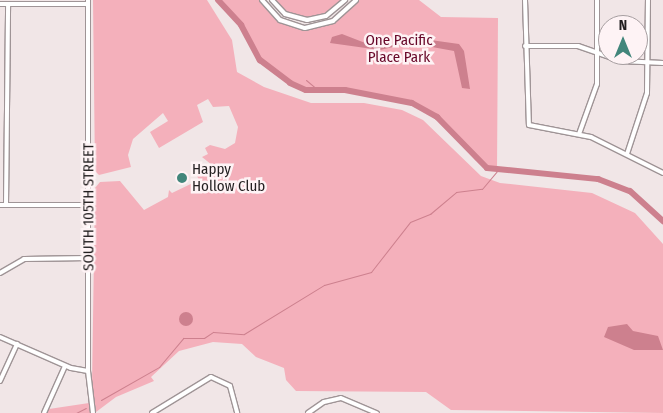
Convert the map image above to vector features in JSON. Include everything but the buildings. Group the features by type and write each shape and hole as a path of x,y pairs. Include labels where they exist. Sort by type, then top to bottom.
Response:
{"street":[{"path":"262,0 280,20 307,28 333,21 356,0"},
{"path":"272,0 285,14 307,20 326,16 345,0"},
{"path":"525,0 529,125 579,134 627,154 663,173"},
{"path":"579,134 596,88 598,52 597,0"},
{"path":"648,0 648,15"},
{"path":"0,4 88,2"},
{"name":"SOUTH 105TH STREET","path":"88,2 88,371 93,413"},
{"path":"6,205 8,4"},
{"path":"525,46 578,46 598,52"},
{"path":"648,63 663,62"},
{"path":"627,154 646,103 648,65"},
{"path":"0,205 89,205"},
{"path":"0,273 24,259 89,258"},
{"path":"0,337 65,366 88,371"},
{"path":"0,381 17,344"},
{"path":"44,413 65,366"},
{"path":"152,413 209,378 230,386 237,413"},
{"path":"308,413 324,402 341,398 377,413"}],"green space":[{"name":"Happy Hollow Club","path":"93,0 207,0 232,40 237,72 264,87 311,103 364,103 402,110 423,120 481,176 500,183 592,193 635,213 663,244 663,413 451,410 426,392 296,391 286,380 284,368 256,357 242,344 213,342 179,351 151,377 154,381 116,397 96,412 92,386 95,188 100,182 120,181 144,210 168,197 169,190 172,193 199,180 197,176 206,171 213,172 212,165 202,157 208,154 205,148 210,145 225,149 235,143 238,127 229,106 213,107 208,99 197,105 203,122 159,148 150,132 168,121 163,113 133,139 128,155 131,167 99,175 95,171"},
{"name":"One Pacific Place Park","path":"218,0 260,0 277,21 305,30 332,24 358,0 419,0 441,17 498,18 497,171 475,160 437,117 412,103 345,90 306,90 290,83 260,60 241,25"},
{"name":"One Pacific Place Park","path":"274,0 342,0 323,15 309,18 290,14"},
{"path":"89,403 91,413 46,413 49,409"}],"shaded area":[{"path":"342,34 373,46 391,45 409,37 459,44 464,51 470,89 462,88 454,51 410,43 380,50 330,43 332,37"},
{"path":"183,312 189,312 193,319 189,326 183,326 179,322 179,316"},
{"path":"627,324 633,331 658,336 663,350 634,350 604,337 608,327"}],"waterway":[{"path":"218,0 241,25 260,60 290,83 306,90 345,90 412,103 437,117 487,168 598,179 630,191 663,221"},
{"path":"306,80 319,91"},
{"path":"101,400 159,367 183,338 204,338 213,332 244,334 324,285 371,272 410,222 430,214 456,192 482,189 497,171"},
{"path":"76,413 86,408"}],"place":[{"name":"Happy Hollow Club","path":"182,178"}]}
